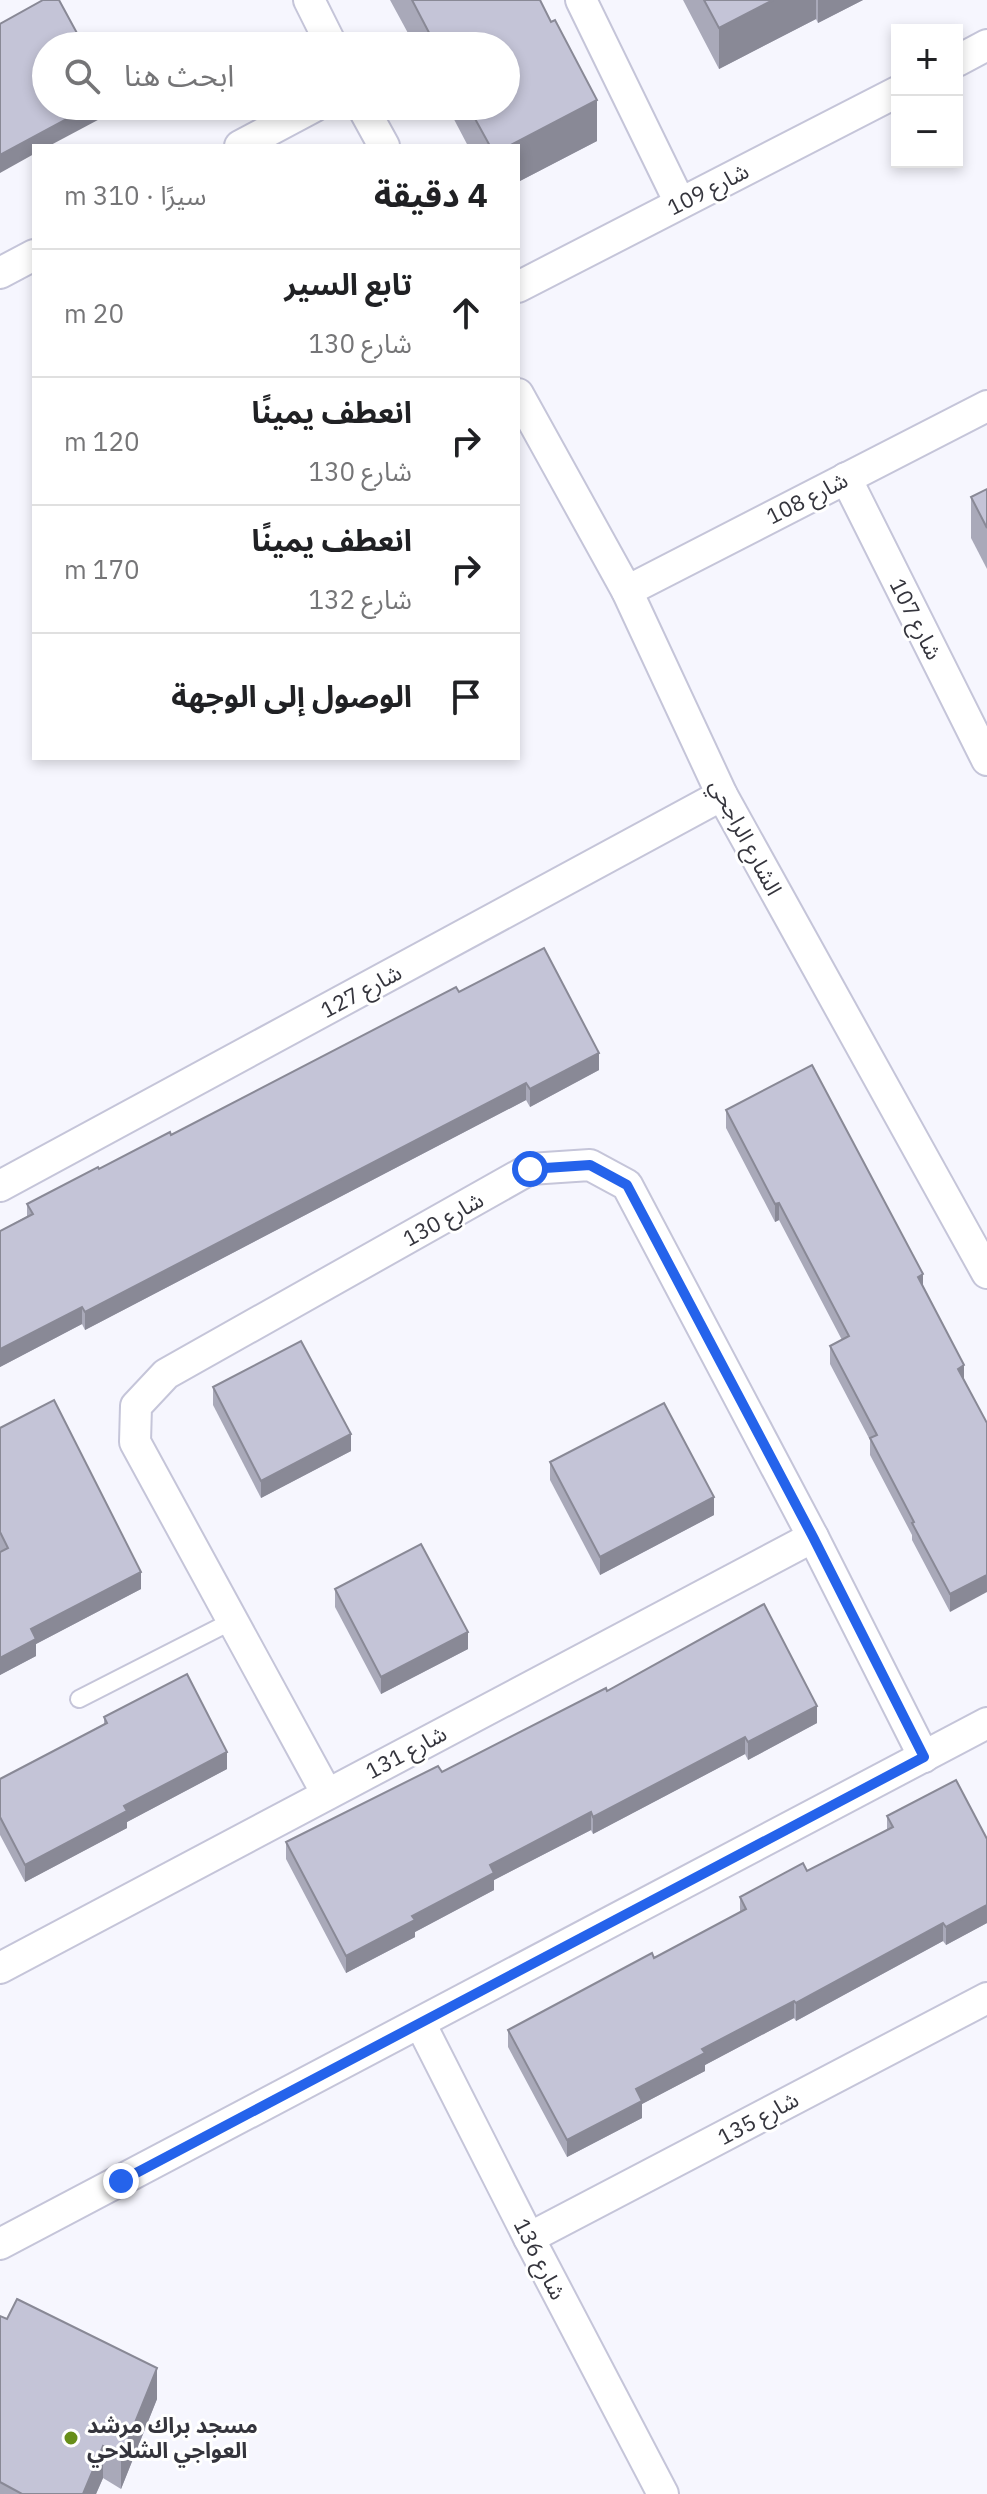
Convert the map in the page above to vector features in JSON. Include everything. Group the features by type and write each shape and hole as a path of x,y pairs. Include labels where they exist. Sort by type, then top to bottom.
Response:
{"street":[{"path":"309,0 325,32"},
{"path":"581,0 680,203"},
{"path":"963,58 987,45"},
{"name":"شارع 109","path":"520,286 891,95"},
{"path":"244,144 289,120"},
{"path":"370,120 383,144"},
{"path":"0,273 32,256"},
{"name":"الشارع الراجحي","path":"520,398 627,591 722,795 987,1273"},
{"name":"شارع 108","path":"627,591 987,406"},
{"name":"شارع 107","path":"846,478 987,760"},
{"name":"شارع 127","path":"0,1186 722,795"},
{"name":"شارع 130","path":"327,1794 135,1442 136,1406 166,1374 530,1169 590,1165 627,1185 813,1537 924,1757"},
{"name":"شارع 131","path":"0,1968 813,1537"},
{"path":"0,2244 987,1723"},
{"name":"شارع 135","path":"529,2238 987,1998"},
{"name":"شارع 136","path":"420,2023 663,2494"}],"lane":[{"path":"79,1699 232,1621"}],"building":[{"path":"43,0 59,0 76,32 32,32 32,120 65,120 0,155 0,24"},
{"path":"412,0 540,0 551,22 555,20 597,100 513,144 489,144 476,120 520,120 520,32 429,32"},
{"path":"704,0 773,0 719,28"},
{"path":"987,489 987,528 971,497"},
{"path":"544,948 599,1053 530,1089 526,1083 85,1312 82,1307 0,1349 0,1231 33,1214 27,1204 170,1132 171,1135 456,987 459,992"},
{"path":"812,1065 923,1274 918,1277 964,1365 958,1369 987,1423 987,1575 950,1594 870,1438 877,1435 830,1346 849,1336 726,1110"},
{"path":"301,1341 351,1434 261,1481 213,1387"},
{"path":"54,1400 141,1572 31,1629 36,1639 0,1658 0,1552 8,1548 0,1532 0,1428"},
{"path":"664,1403 714,1497 600,1557 550,1462"},
{"path":"421,1544 468,1632 381,1677 335,1589"},
{"path":"764,1604 817,1706 748,1742 745,1737 593,1817 591,1812 490,1865 494,1873 412,1916 415,1920 346,1956 286,1842 438,1766 442,1772 606,1688 607,1691"},
{"path":"187,1674 227,1752 124,1806 127,1811 25,1865 0,1817 0,1779 107,1723 104,1717"},
{"path":"956,1780 987,1839 987,1905 946,1927 943,1923 796,2003 794,2001 702,2049 705,2053 636,2089 642,2101 567,2140 508,2030 652,1953 654,1958 746,1909 740,1897 803,1863 807,1871 893,1827 887,1816"},
{"name":"مسجد براك مرشد العواجي الشلاحي","path":"17,2299 157,2368 121,2457 103,2446 83,2494 22,2494 0,2482 0,2316 7,2319"}],"place":[{"name":"مسجد براك مرشد العواجي الشلاحي","path":"71,2438"}],"route":[{"path":"121,2181 924,1757 813,1537 627,1185 590,1165 530,1169"}]}
